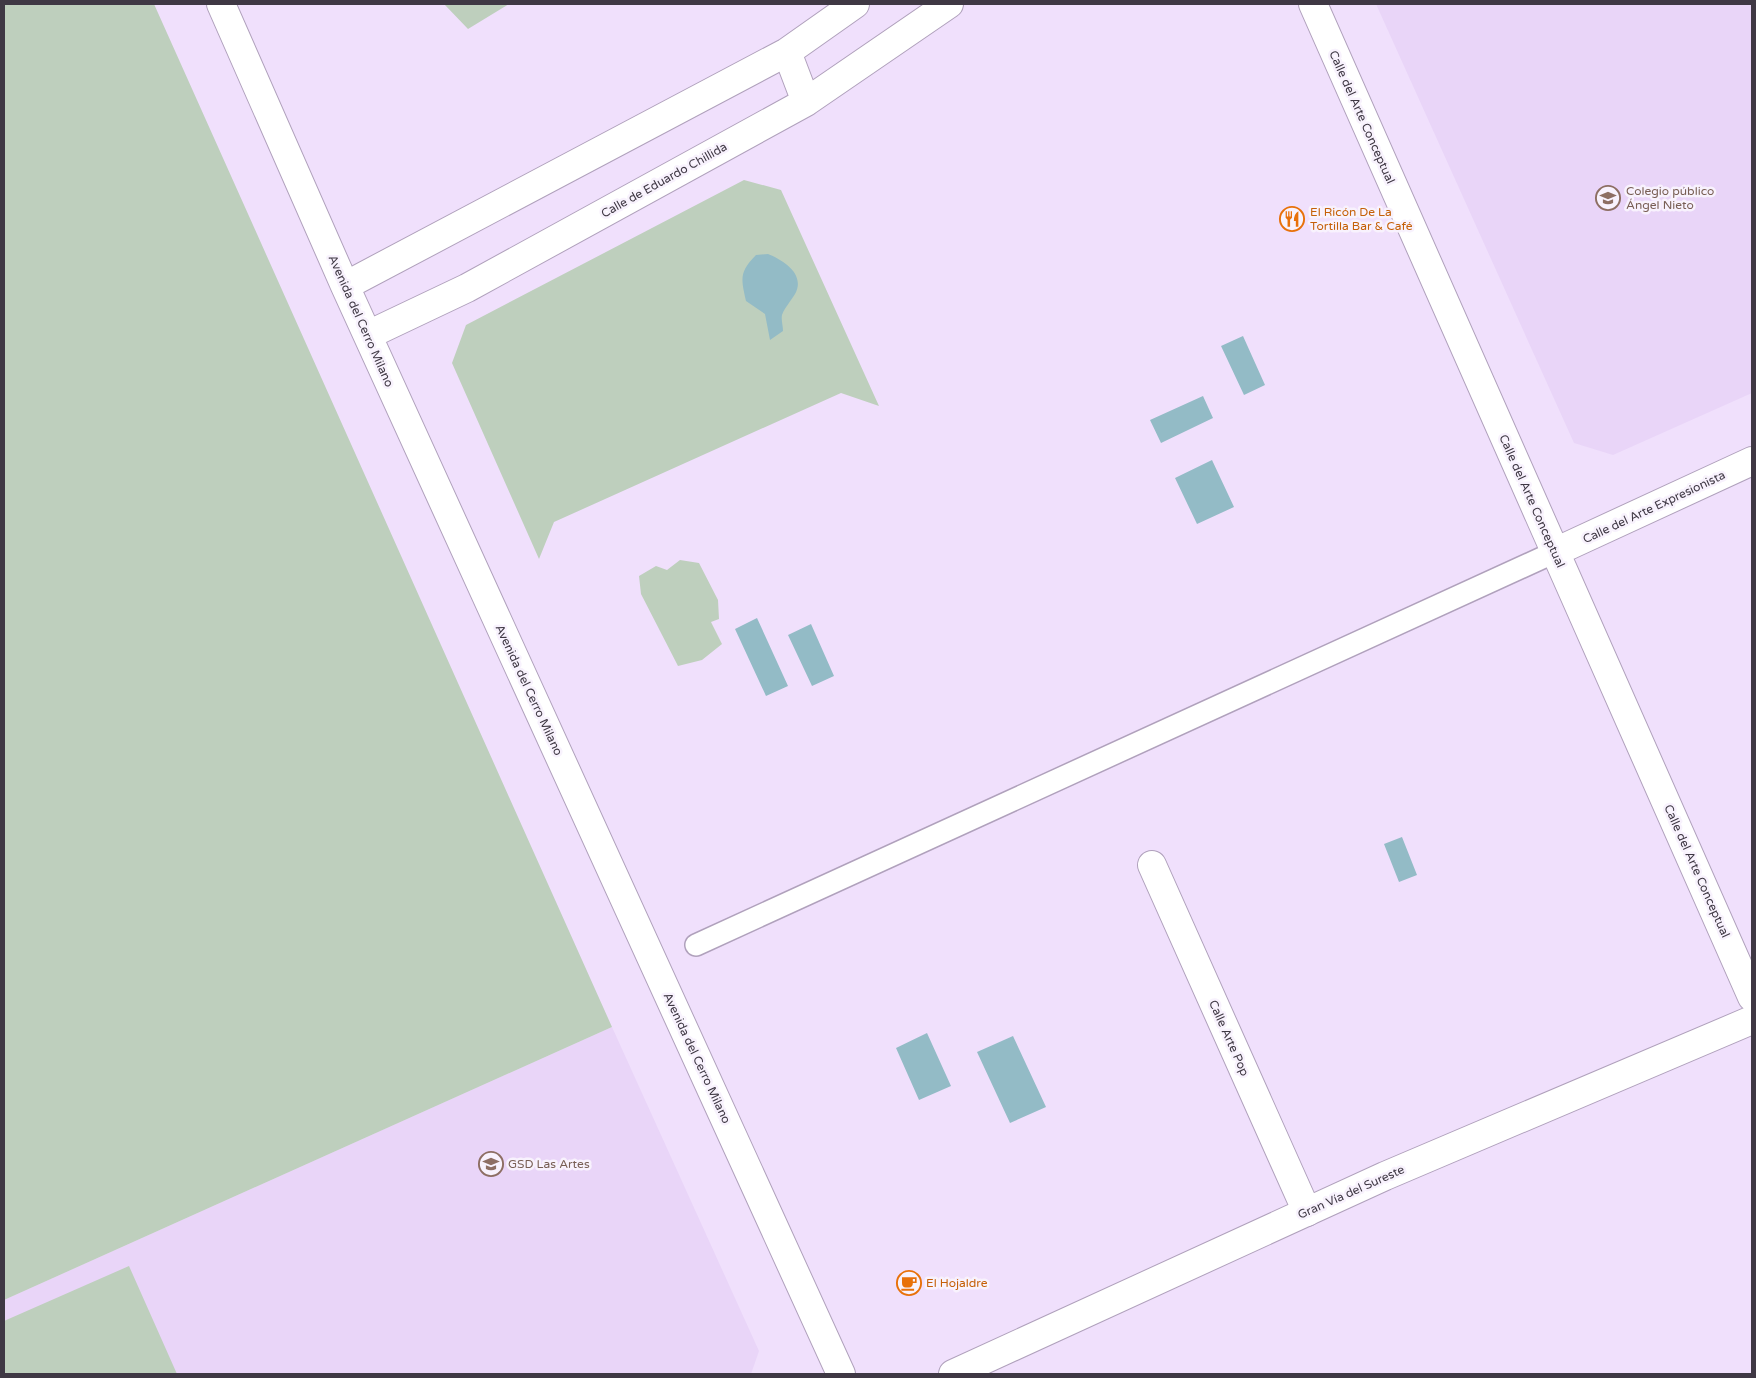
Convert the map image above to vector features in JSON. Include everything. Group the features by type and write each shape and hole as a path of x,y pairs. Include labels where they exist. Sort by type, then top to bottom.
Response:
{"street":[{"name":"Avenida del Cerro Milano","path":"221,4 345,286 841,1374"},
{"path":"345,286 787,52 855,4"},
{"name":"Calle de Eduardo Chillida","path":"368,335 467,288 806,102 949,4"},
{"name":"Calle del Arte Conceptual","path":"1312,4 1752,997"},
{"path":"787,52 806,102"},
{"name":"Calle del Arte Expresionista","path":"1555,552 1752,461"},
{"path":"696,945 1555,552"},
{"name":"Calle Arte Pop","path":"1152,865 1307,1212"},
{"name":"Gran Vía del Sureste","path":"953,1374 1307,1212 1752,1020"}],"shaded area":[{"path":"4,4 154,4 612,1027 4,1300"},
{"path":"444,4 509,4 468,29"},
{"name":"Colegio público Ángel Nieto","path":"1376,4 1752,4 1752,393 1613,455 1574,443"},
{"path":"744,180 781,190 879,406 841,393 554,522 539,559 452,363 466,325"},
{"path":"768,254 786,264 798,280 795,294 782,315 783,331 770,340 765,314 746,301 742,281 744,271 750,261 756,255"},
{"path":"1243,336 1265,385 1244,395 1221,346"},
{"path":"1203,396 1213,418 1161,443 1150,420"},
{"path":"1212,460 1234,507 1197,524 1175,478"},
{"path":"680,560 699,563 718,600 719,619 711,622 722,644 702,660 678,666 641,594 639,576 656,566 667,570"},
{"path":"757,618 788,686 766,696 735,629"},
{"path":"811,624 834,676 812,686 788,635"},
{"path":"1402,837 1417,875 1399,882 1384,844"},
{"name":"GSD Las Artes","path":"612,1027 759,1351 751,1374 4,1374 4,1300"},
{"path":"927,1033 951,1086 919,1100 896,1048"},
{"path":"1013,1036 1046,1107 1010,1123 977,1052"},
{"path":"129,1266 177,1374 4,1374 4,1321"}],"place":[{"name":"Colegio público Ángel Nieto","path":"1608,198"},
{"name":"El Ricón De La Tortilla Bar & Café","path":"1292,219"},
{"name":"GSD Las Artes","path":"491,1164"},
{"name":"El Hojaldre","path":"909,1283"}]}
